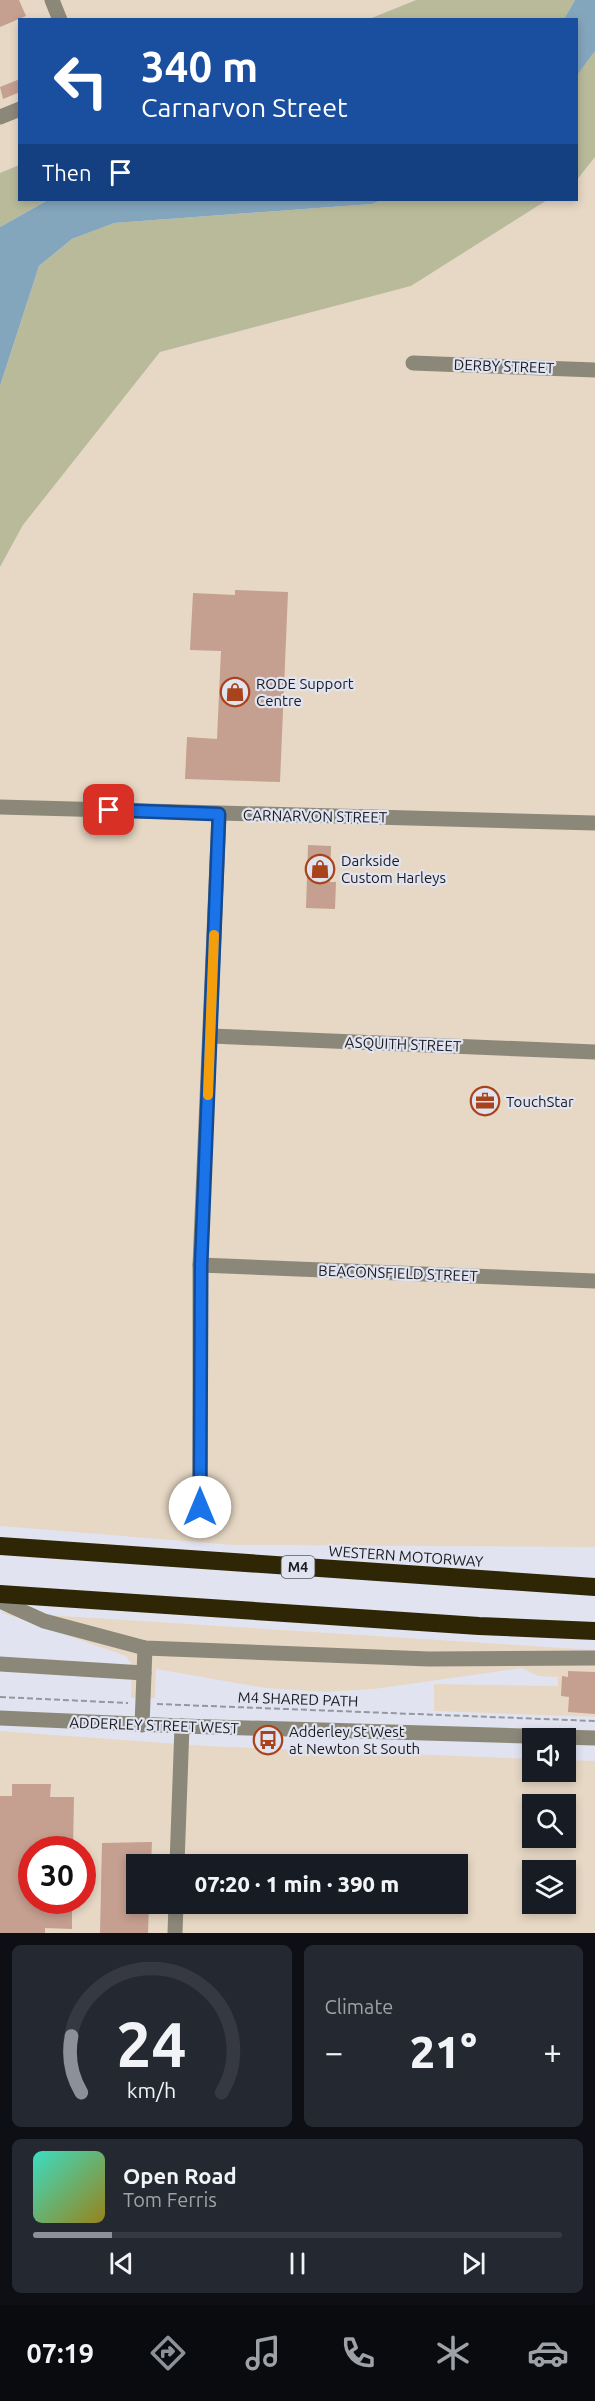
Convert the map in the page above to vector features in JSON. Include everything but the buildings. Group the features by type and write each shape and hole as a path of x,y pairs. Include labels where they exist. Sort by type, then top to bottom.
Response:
{"highway":[{"name":"WESTERN MOTORWAY","path":"0,1546 595,1587"},
{"path":"0,1594 479,1626 595,1631"}],"street":[{"path":"52,0 59,18"},
{"path":"0,117 18,110"},
{"name":"DERBY STREET","path":"412,363 595,370"},
{"name":"CARNARVON STREET","path":"0,807 595,823"},
{"path":"200,1507 201,1265 219,814"},
{"name":"ASQUITH STREET","path":"211,1036 595,1052"},
{"name":"BEACONSFIELD STREET","path":"201,1265 595,1281"},
{"path":"0,1601 44,1621 145,1648 429,1659 595,1658"},
{"path":"142,1725 145,1648"},
{"path":"0,1664 144,1673"},
{"name":"ADDERLEY STREET WEST","path":"0,1718 142,1725 595,1738"},
{"path":"177,1854 182,1726"},
{"path":"175,1933 176,1914"}],"path":[{"name":"M4 SHARED PATH","path":"0,1697 595,1721"}],"shaded area":[{"path":"0,0 416,0 371,18 18,18 18,165 0,173"},
{"path":"595,157 595,1547 233,1545 0,1526 0,567 23,525 160,352 411,286 545,201 578,201 578,178"},
{"path":"0,1612 595,1650 595,1717 434,1711 434,1684 558,1686 558,1677 538,1676 522,1668 374,1689 326,1692 265,1688 156,1669 155,1698 131,1698 132,1665 126,1656"},
{"path":"0,1731 207,1746 522,1759 522,1782 576,1782 576,1760 595,1761 595,1933 0,1933"}],"green space":[{"path":"416,0 575,0 565,18 371,18"},
{"path":"595,51 595,157 578,178 578,74"},
{"path":"18,165 18,201 46,201 0,227 0,173"},
{"path":"380,201 545,201 411,286 160,352 23,525 0,567 0,386 39,266 72,239 113,223 372,204"}],"water":[{"path":"575,0 595,0 595,51 578,74 578,18 565,18"},
{"path":"46,201 380,201 372,204 114,223 72,239 39,266 0,386 0,227"}],"slow traffic":[{"path":"208,1095 214,935"}],"place":[{"name":"RODE Support Centre","path":"235,692"},
{"name":"Darkside Custom Harleys","path":"320,869"},
{"name":"TouchStar","path":"485,1101"},
{"name":"Adderley St West at Newton St South","path":"268,1740"}],"route":[{"path":"109,810 219,814 201,1265 200,1507"}]}
